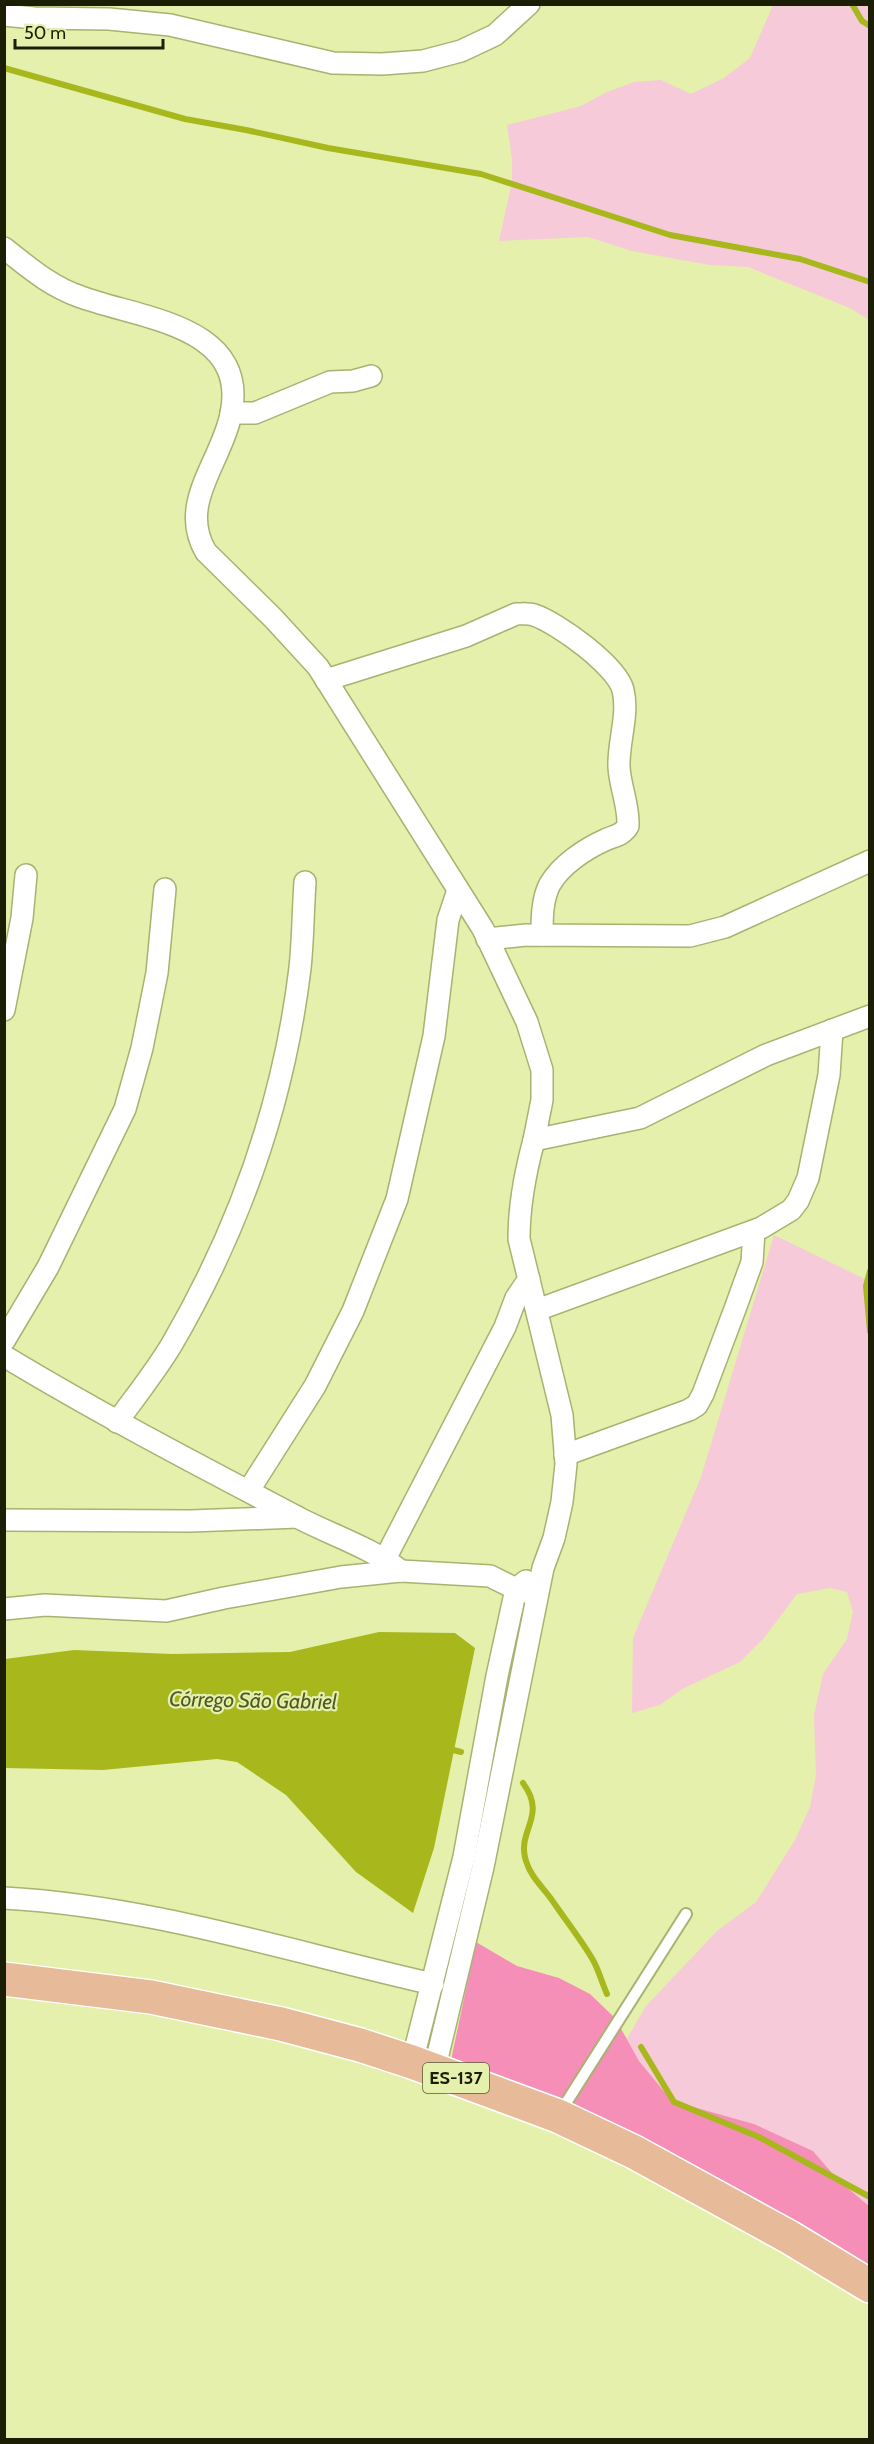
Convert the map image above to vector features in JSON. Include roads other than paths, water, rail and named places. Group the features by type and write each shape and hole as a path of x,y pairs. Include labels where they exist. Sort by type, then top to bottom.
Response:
{"main road":[{"name":"ES-137","path":"4,1979 172,2001 281,2024 360,2045 423,2066 558,2116 654,2163 789,2237 870,2286"}],"street":[{"path":"4,15 34,18 109,19 170,25 333,63 382,64 423,61 461,51 495,35 530,4"},
{"path":"4,248 42,279 79,297 175,326 200,338 221,354 232,379 233,403 202,485 196,512 199,541 213,560 273,618 318,667 488,939 527,1022 542,1070 542,1100 525,1173 519,1216 519,1239 562,1415 565,1455 562,1502 554,1539 543,1568 537,1595 483,1867 423,2066"},
{"path":"231,413 255,412 330,382 353,381 371,376"},
{"path":"326,680 466,636 516,614 524,613 534,615 565,633 608,666 619,678 625,704 619,770 628,806 628,826 620,835 586,850 563,867 550,884 543,908 542,935"},
{"path":"488,939 542,935 690,936 725,927 870,861"},
{"path":"4,1011 21,918 26,875"},
{"path":"117,1422 170,1347 207,1280 242,1202 268,1123 286,1046 300,968 304,882"},
{"path":"4,1341 48,1267 124,1109 142,1048 157,973 165,889"},
{"path":"249,1490 315,1386 344,1330 397,1199 434,1036 448,920 458,890"},
{"path":"534,1140 640,1118 766,1055 870,1016"},
{"path":"537,1310 754,1231 779,1219 791,1210 798,1201 808,1178 829,1075 832,1030"},
{"path":"565,1455 689,1410 696,1405 709,1381 752,1262 754,1231"},
{"path":"393,1565 516,1299 529,1279"},
{"path":"9,1362 117,1422 393,1565"},
{"path":"4,1520 191,1521 298,1517"},
{"path":"4,1609 45,1605 166,1611 393,1565 490,1576 516,1589 537,1595"},
{"path":"423,2066 433,1984 464,1857 497,1676 516,1589 543,1568"},
{"path":"4,1898 47,1900 200,1926 433,1984"}],"lane":[{"path":"558,2116 686,1914"}],"water":[{"path":"379,1632 455,1633 475,1648 434,1848 413,1913 356,1872 286,1795 237,1762 217,1759 103,1770 5,1768 5,1659 74,1650 172,1654 290,1652"}],"waterway":[{"path":"852,4 862,21 870,26"},
{"path":"4,68 185,119 328,148 481,174 670,235 800,259 870,282"},
{"path":"870,1271 866,1286 870,1331"},
{"name":"Córrego São Gabriel","path":"446,1748 461,1752"},
{"name":"Córrego São Gabriel","path":"523,1783 533,1805 524,1850 528,1867 589,1953 607,1994"},
{"name":"Córrego São Gabriel","path":"641,2047 674,2102 759,2137 870,2197"}]}
